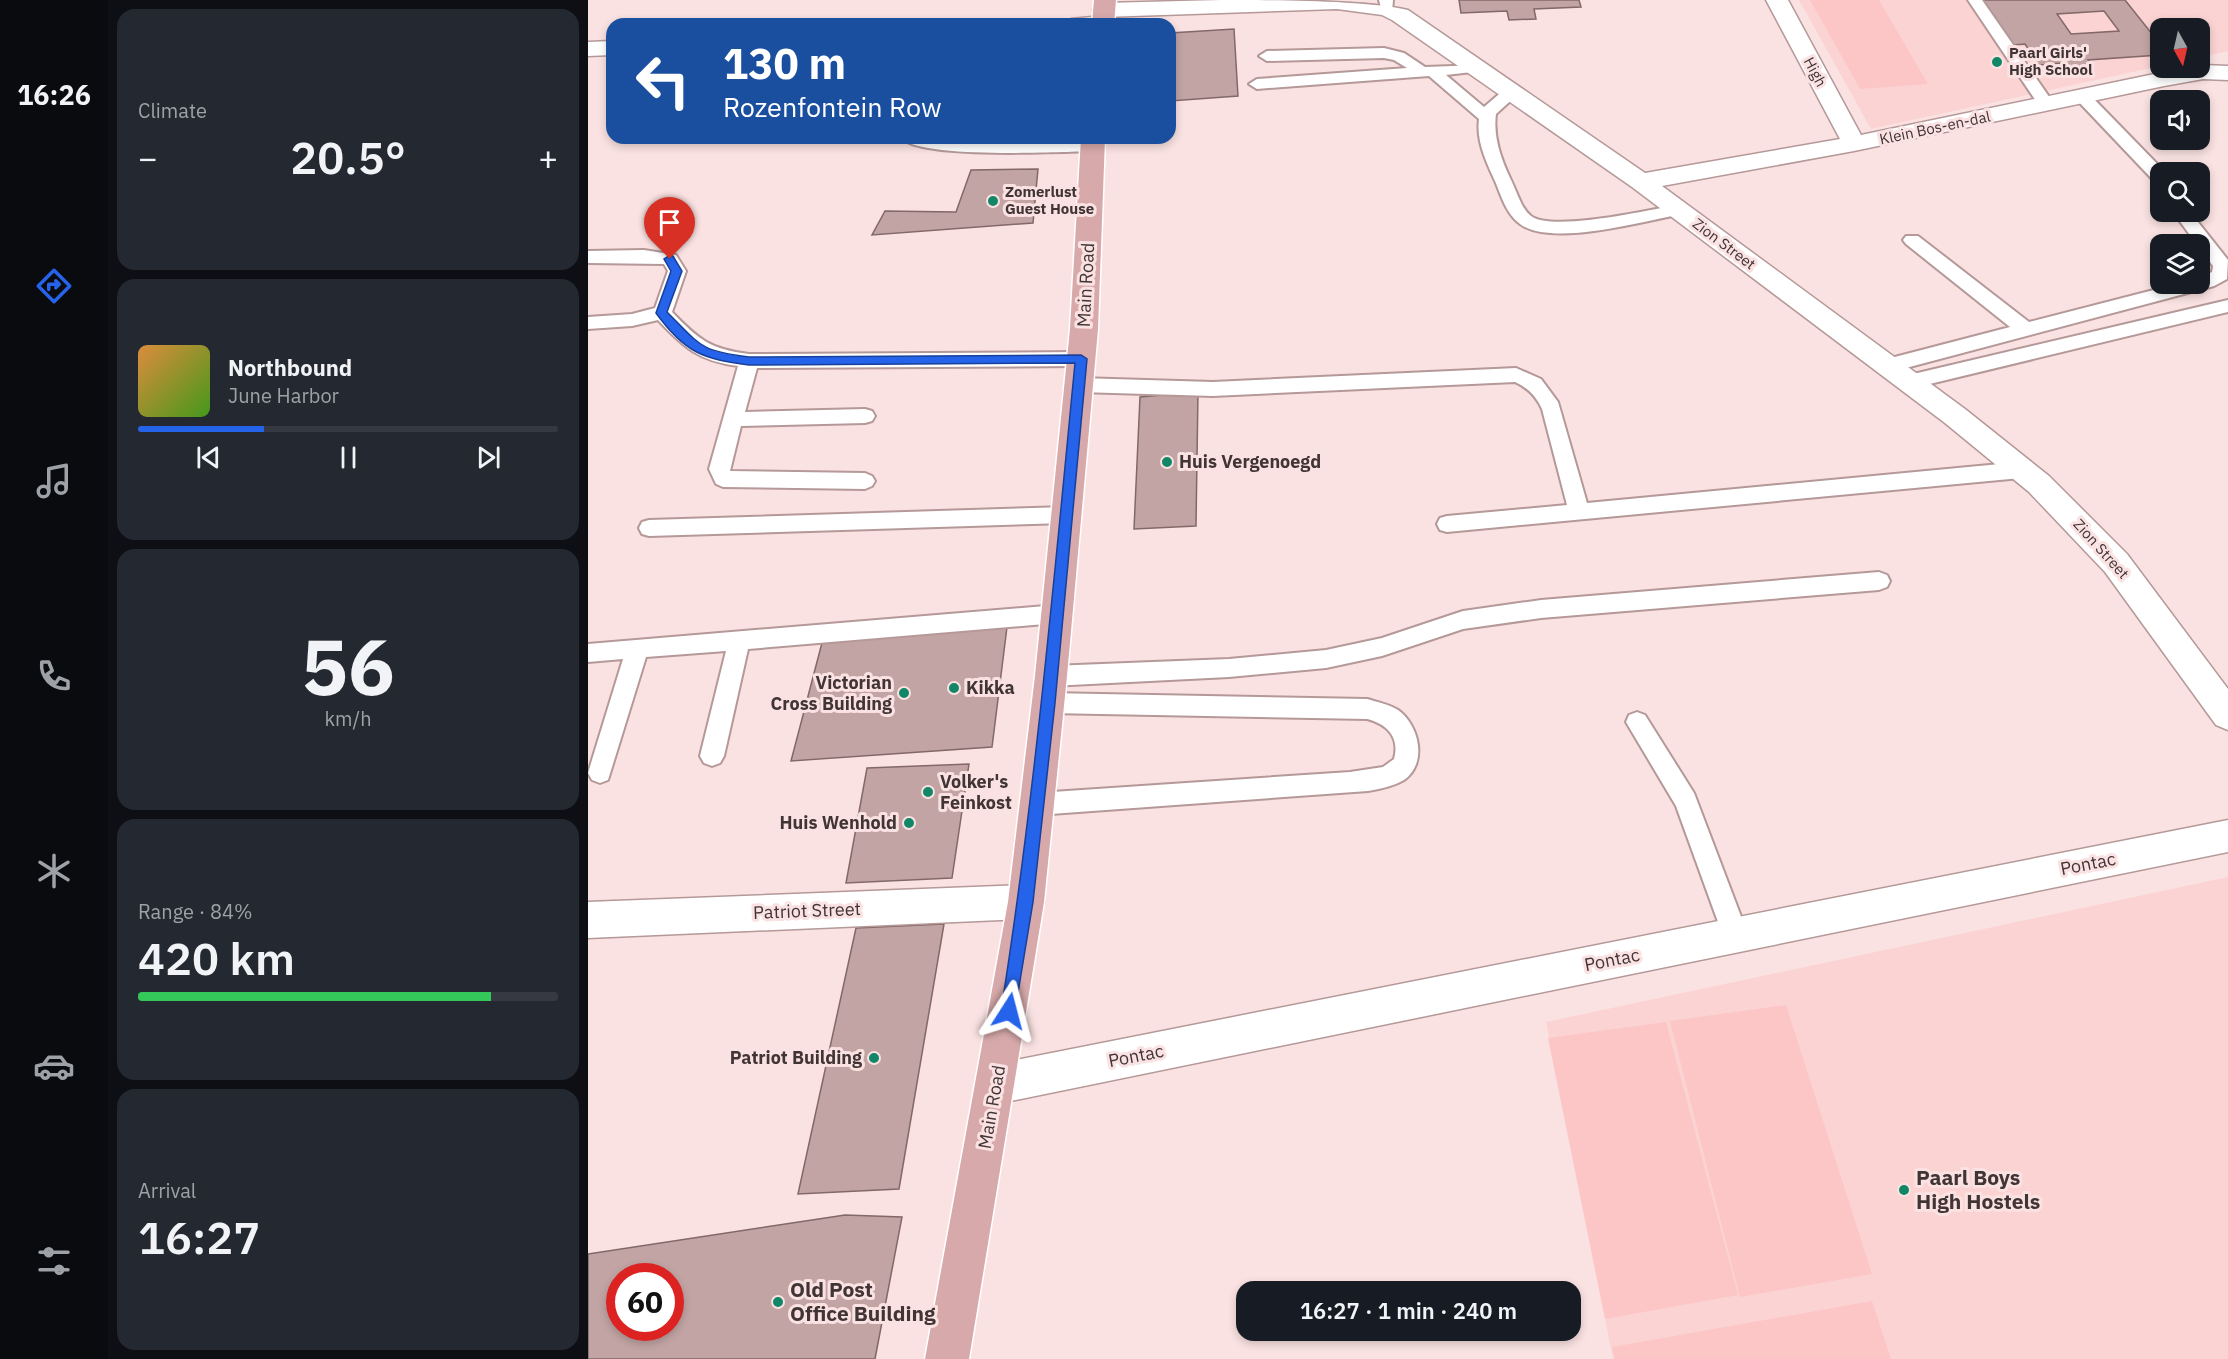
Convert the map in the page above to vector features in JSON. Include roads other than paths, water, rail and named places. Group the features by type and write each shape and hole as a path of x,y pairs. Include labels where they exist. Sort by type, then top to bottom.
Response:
{"main road":[{"name":"Main Road","path":"947,1359 1026,902 1050,690 1080,372 1092,144"}],"street":[{"name":"High","path":"1777,0 1854,144"},
{"name":"Zion Street","path":"1103,14 1337,3 1387,5 1641,182 1909,382 2039,484 2116,563 2228,715"},
{"path":"588,50 606,48"},
{"name":"Klein Bos-en-dal","path":"1641,182 1854,144 2174,77 2225,72"},
{"name":"Pontac","path":"996,1084 2228,836"},
{"name":"Patriot Street","path":"588,920 1026,902"}],"lane":[{"path":"1975,0 2046,104"},
{"path":"1267,56 1384,53 1400,56 1427,71 1486,117"},
{"path":"1257,84 1476,68"},
{"path":"1511,92 1492,106 1486,117 1493,153 1518,213 1532,224 1559,228 1677,210"},
{"path":"2083,97 2150,167"},
{"path":"941,144 962,148 1049,144"},
{"path":"1887,366 2195,286 2221,275 2222,265 2216,255 2189,222"},
{"path":"1912,240 2026,330"},
{"path":"588,257 644,256 670,259 677,271 662,313"},
{"path":"1909,382 2228,306"},
{"path":"662,313 700,351 715,357 749,361 1080,372 1213,389 1516,375 1534,381 1545,394 1552,409 1578,513"},
{"path":"588,323 632,320 662,313"},
{"path":"749,361 719,469 723,479 865,481"},
{"path":"733,419 865,416"},
{"path":"1447,524 2021,470"},
{"path":"650,528 1066,515"},
{"path":"1050,690 1326,659 1382,647 1463,620 1541,609 1879,581"},
{"path":"588,653 1057,614"},
{"path":"712,756 739,641"},
{"path":"600,772 637,649"},
{"path":"1037,804 1350,783 1381,778 1396,771 1405,763 1407,752 1406,738 1399,725 1389,716 1367,709 1050,690"},
{"path":"1637,722 1686,801 1735,935"}],"place":[{"name":"Paarl Girls' High School","path":"1997,62"},
{"name":"Zomerlust Guest House","path":"993,201"},
{"name":"Huis Vergenoegd","path":"1167,462"},
{"name":"Kikka","path":"954,688"},
{"name":"Victorian Cross Building","path":"904,693"},
{"name":"Volker's Feinkost","path":"928,792"},
{"name":"Huis Wenhold","path":"909,823"},
{"name":"Patriot Building","path":"874,1058"},
{"name":"Paarl Boys High Hostels","path":"1904,1190"},
{"name":"Old Post Office Building","path":"778,1302"}]}
